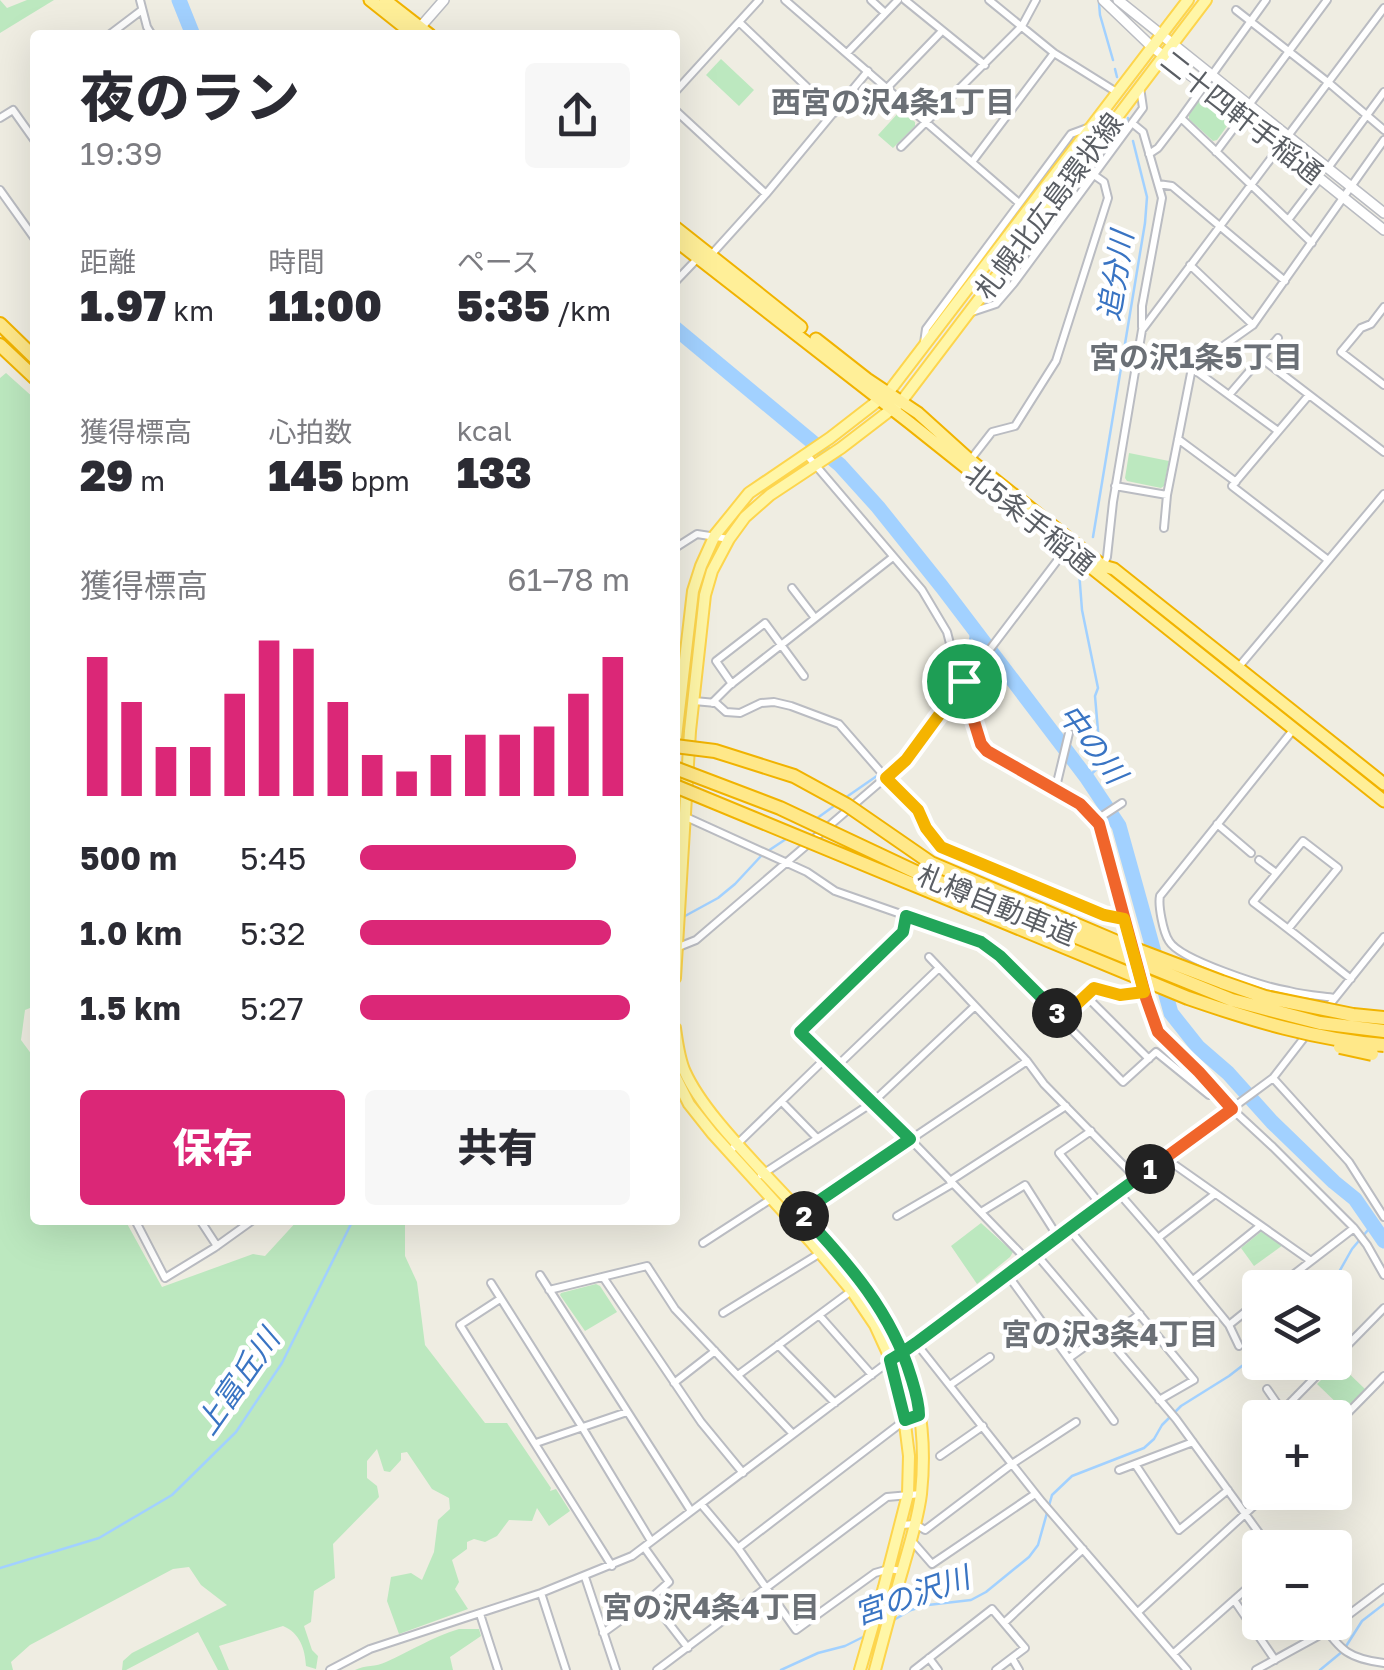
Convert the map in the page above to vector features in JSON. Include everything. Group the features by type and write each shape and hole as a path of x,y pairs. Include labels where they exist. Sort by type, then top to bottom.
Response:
{"highway":[{"path":"370,0 415,30"},
{"path":"385,0 416,30"},
{"name":"北5条手稲通","path":"680,232 704,256"},
{"name":"北5条手稲通","path":"680,243 704,256 853,368 910,422 1067,548 1100,570 1114,569 1294,729 1384,801"},
{"path":"0,324 30,353"},
{"path":"0,345 30,373"},
{"name":"北5条手稲通","path":"896,406 918,413 1100,570"},
{"name":"北5条手稲通","path":"1234,673 1384,784"},
{"path":"680,747 715,751 794,776 847,805 931,864 1122,944 1265,997 1384,1018"},
{"name":"札樽自動車道","path":"680,770 767,802 918,873 1232,1000 1320,1023 1384,1032"},
{"name":"札樽自動車道","path":"680,788 1188,998 1262,1023 1380,1052"}],"main road":[{"name":"札幌北広島環状線","path":"680,913 704,595 729,538 770,495 896,406 1206,0"},
{"name":"札幌北広島環状線","path":"680,676 693,592 715,535 749,494 883,397 1186,1"},
{"path":"680,1054 686,1072 733,1148"},
{"path":"680,1086 689,1104 796,1216 875,1326 890,1360 905,1420 908,1494 860,1670"},
{"path":"759,1176 772,1198 832,1246 864,1284 903,1352 919,1404 921,1494 875,1670"}],"street":[{"path":"140,0 150,30"},
{"path":"421,30 444,0"},
{"path":"680,87 759,0"},
{"path":"785,0 1019,203"},
{"path":"870,0 886,14"},
{"path":"846,53 902,0 985,65"},
{"path":"989,0 1054,53 1118,93"},
{"path":"901,148 1022,26 1036,0"},
{"path":"1149,154 1181,118 1266,0"},
{"path":"1249,105 1327,0"},
{"name":"二十四軒手稲通","path":"1114,3 1162,35 1384,213"},
{"name":"二十四軒手稲通","path":"1114,3 1152,48 1384,230"},
{"path":"1142,330 1384,8"},
{"path":"116,30 142,10"},
{"path":"1236,10 1384,130"},
{"path":"739,22 834,113"},
{"path":"887,88 942,30"},
{"path":"972,162 1054,53"},
{"path":"680,278 766,194 868,71"},
{"path":"966,314 996,304 1143,108 1140,87"},
{"path":"1327,168 1384,92"},
{"path":"0,118 13,110 30,135"},
{"path":"680,115 766,194"},
{"path":"1216,152 1243,116"},
{"path":"1181,118 1312,244"},
{"path":"1100,570 1107,557 1142,330 1142,306 1162,198 1143,132 1132,123"},
{"path":"924,344 926,329 1071,134 1091,127"},
{"path":"1164,528 1192,368 1253,325 1384,140"},
{"path":"970,460 992,432 1016,426 1056,361 1108,198 1104,182 1094,175"},
{"path":"1288,220 1320,178"},
{"path":"1158,184 1172,186 1285,281"},
{"path":"0,190 30,232"},
{"path":"1190,265 1253,325"},
{"path":"1383,310 1341,352 1384,385"},
{"path":"1229,395 1278,338"},
{"path":"1261,358 1384,452"},
{"path":"1192,368 1278,431"},
{"path":"1308,395 1232,486 1328,560"},
{"path":"1178,440 1236,482"},
{"path":"806,453 922,590 947,632 981,744 993,756 1080,804 1096,820 1158,1032 1355,1229 1384,1275"},
{"path":"1115,486 1167,495"},
{"path":"1234,673 1384,494"},
{"path":"680,545 697,534 729,538"},
{"path":"680,945 696,940 906,760 1067,548"},
{"path":"712,702 893,557"},
{"path":"792,588 815,618"},
{"path":"732,684 716,661 765,623 804,676"},
{"path":"693,701 716,703 726,712 774,702 839,724 918,810 941,847 1104,915 1124,919"},
{"path":"1294,729 1160,896 1158,904 1169,942 1186,955 1250,981 1289,992 1336,998"},
{"path":"1055,790 1069,733"},
{"path":"1096,820 1122,803"},
{"path":"686,817 808,872 835,891 981,942 1000,956 1123,1082 1156,1052 1209,1095 1221,1096"},
{"path":"1217,824 1251,853"},
{"path":"1288,929 1338,868 1302,840 1253,902 1351,979"},
{"path":"1259,860 1276,873"},
{"path":"906,916 903,932 800,1032 1027,1260"},
{"path":"330,1670 370,1649 541,1593 632,1556 1273,1078 1384,936"},
{"path":"929,957 1136,1179"},
{"path":"836,1067 939,968"},
{"path":"1062,1018 1094,988 1120,995 1144,992"},
{"path":"1086,995 1149,1058"},
{"path":"759,1176 872,1103 975,1006"},
{"path":"733,1148 826,1058"},
{"path":"796,1216 1027,1061"},
{"path":"1273,1078 1349,1162 1384,1217"},
{"path":"782,1102 817,1138"},
{"path":"897,1216 1066,1106"},
{"path":"1091,1131 1058,1153 1101,1204"},
{"path":"1165,1158 1311,1260"},
{"path":"980,1212 1025,1185 1058,1237"},
{"path":"1118,1192 1229,1324 1239,1346"},
{"path":"1158,1238 1215,1194"},
{"path":"702,1244 772,1198"},
{"path":"138,1225 165,1278 246,1225"},
{"path":"203,1225 217,1246"},
{"path":"1192,1280 1260,1226"},
{"path":"1069,1229 1194,1380 1162,1404"},
{"path":"1298,1270 1355,1229"},
{"path":"723,1313 832,1246"},
{"path":"1036,1254 1176,1419 1257,1530"},
{"path":"549,1290 648,1266 675,1309 794,1434"},
{"path":"1007,1274 1114,1422"},
{"path":"540,1275 691,1512"},
{"path":"603,1277 701,1422 743,1472"},
{"path":"490,1284 582,1427 669,1582 604,1632"},
{"path":"738,1375 864,1284"},
{"path":"500,1299 460,1325 612,1566"},
{"path":"1352,1340 1384,1308"},
{"path":"1070,1358 1140,1314"},
{"path":"1229,1324 1242,1314"},
{"path":"819,1315 872,1375"},
{"path":"916,1343 1035,1494 1186,1670"},
{"path":"778,1345 834,1403"},
{"path":"674,1383 715,1351"},
{"path":"950,1385 990,1357"},
{"path":"1352,1409 1384,1376"},
{"path":"1296,1400 1314,1380"},
{"path":"1266,1388 1274,1400"},
{"path":"536,1442 627,1412"},
{"path":"738,1548 905,1420 919,1415"},
{"path":"900,1525 915,1524 925,1530 1012,1464 1076,1422"},
{"path":"940,1456 983,1426"},
{"path":"1119,1470 1193,1442"},
{"path":"1134,1464 1179,1530 1228,1490"},
{"path":"658,1670 887,1497 921,1494"},
{"path":"911,1540 932,1564 1035,1494"},
{"path":"701,1504 738,1548 796,1630 875,1573 902,1571"},
{"path":"1138,1612 1251,1510"},
{"path":"1004,1624 1083,1550"},
{"path":"586,1577 616,1670"},
{"path":"1352,1613 1384,1588"},
{"path":"541,1593 566,1670"},
{"path":"1174,1653 1242,1593"},
{"path":"650,1599 688,1648"},
{"path":"1234,1600 1274,1660"},
{"path":"914,1670 992,1610 1025,1648 996,1670"},
{"path":"480,1614 498,1670"},
{"path":"1256,1670 1312,1640"},
{"path":"1333,1640 1352,1658 1384,1664"},
{"path":"929,1658 938,1670"},
{"path":"1012,1658 1019,1670"}],"green space":[{"path":"0,0 7,8 27,0 54,0 0,33"},
{"path":"721,59 754,90 739,106 706,75"},
{"path":"1204,98 1230,118 1217,140 1213,141 1189,119"},
{"path":"900,111 915,126 893,148 878,135"},
{"path":"6,373 30,395 30,1008 25,1010 21,1040 30,1052 30,1225 128,1225 162,1287 253,1254 265,1256 293,1225 405,1225 405,1256 417,1282 425,1345 485,1423 507,1423 550,1491 556,1489 570,1511 549,1526 537,1508 532,1521 509,1520 497,1536 485,1542 467,1542 467,1549 452,1560 459,1582 455,1589 468,1609 399,1634 387,1601 391,1577 411,1573 422,1580 434,1552 438,1520 450,1509 449,1498 432,1489 407,1452 401,1453 401,1460 390,1472 384,1471 377,1449 367,1461 367,1478 377,1486 379,1497 333,1544 335,1578 314,1591 311,1622 304,1626 318,1656 316,1669 306,1666 300,1642 283,1626 219,1646 229,1670 218,1670 198,1632 122,1670 123,1661 132,1653 227,1605 201,1585 189,1567 173,1569 30,1645 11,1662 13,1670 0,1670 0,378"},
{"path":"1129,453 1169,461 1164,486 1127,481"},
{"path":"981,1223 1013,1252 977,1284 951,1246"},
{"path":"1262,1231 1283,1245 1254,1266 1241,1248"},
{"path":"596,1284 617,1312 585,1331 560,1295"},
{"path":"1352,1376 1365,1389 1352,1402 1334,1400 1317,1384 1321,1380 1352,1380"},
{"path":"459,1629 479,1629 481,1636 450,1657 453,1670 355,1670 382,1664"}],"waterway":[{"name":"中の川","path":"179,0 191,30"},
{"name":"追分川","path":"1099,3 1113,60"},
{"name":"追分川","path":"1115,69 1117,77"},
{"name":"追分川","path":"1093,537 1145,223 1147,197 1133,141"},
{"name":"中の川","path":"680,332 840,465 942,587 1119,826 1171,1013 1198,1047 1228,1073 1272,1122 1355,1199 1384,1241"},
{"name":"追分川","path":"1079,571 1082,610 1098,688 1095,696 1101,765 1087,778"},
{"name":"上富丘川","path":"965,674 972,628"},
{"name":"上富丘川","path":"845,798 897,762 960,680"},
{"name":"上富丘川","path":"816,819 834,806"},
{"name":"上富丘川","path":"685,916 718,898 762,855 789,837"},
{"name":"宮の沢川","path":"1340,1270 1373,1224"},
{"name":"上富丘川","path":"0,1568 99,1538 172,1495 236,1432 282,1363 351,1225"},
{"name":"宮の沢川","path":"892,1621 911,1610 971,1600 986,1592 1038,1545 1052,1495 1072,1476 1144,1448 1181,1406 1242,1366"},
{"path":"1320,1670 1343,1651 1362,1621 1384,1604"},
{"name":"宮の沢川","path":"781,1670 867,1635"}],"district":[{"name":"西宮の沢4条1丁目","path":"893,103"},
{"name":"宮の沢1条5丁目","path":"1196,358"},
{"name":"宮の沢3条4丁目","path":"1110,1335"},
{"name":"宮の沢4条4丁目","path":"711,1608"}],"route":[{"path":"964,681 906,760 886,778 918,810 941,847 1104,915 1124,919 1144,992 1120,995 1094,988 1062,1018 981,942 906,916 903,932 800,1032 910,1139 801,1213 864,1284 888,1321 903,1352 919,1404 919,1415 905,1420 890,1360 903,1352 916,1343 1232,1109 1158,1032 1099,824 1080,804 987,751 981,744 964,681"}]}
